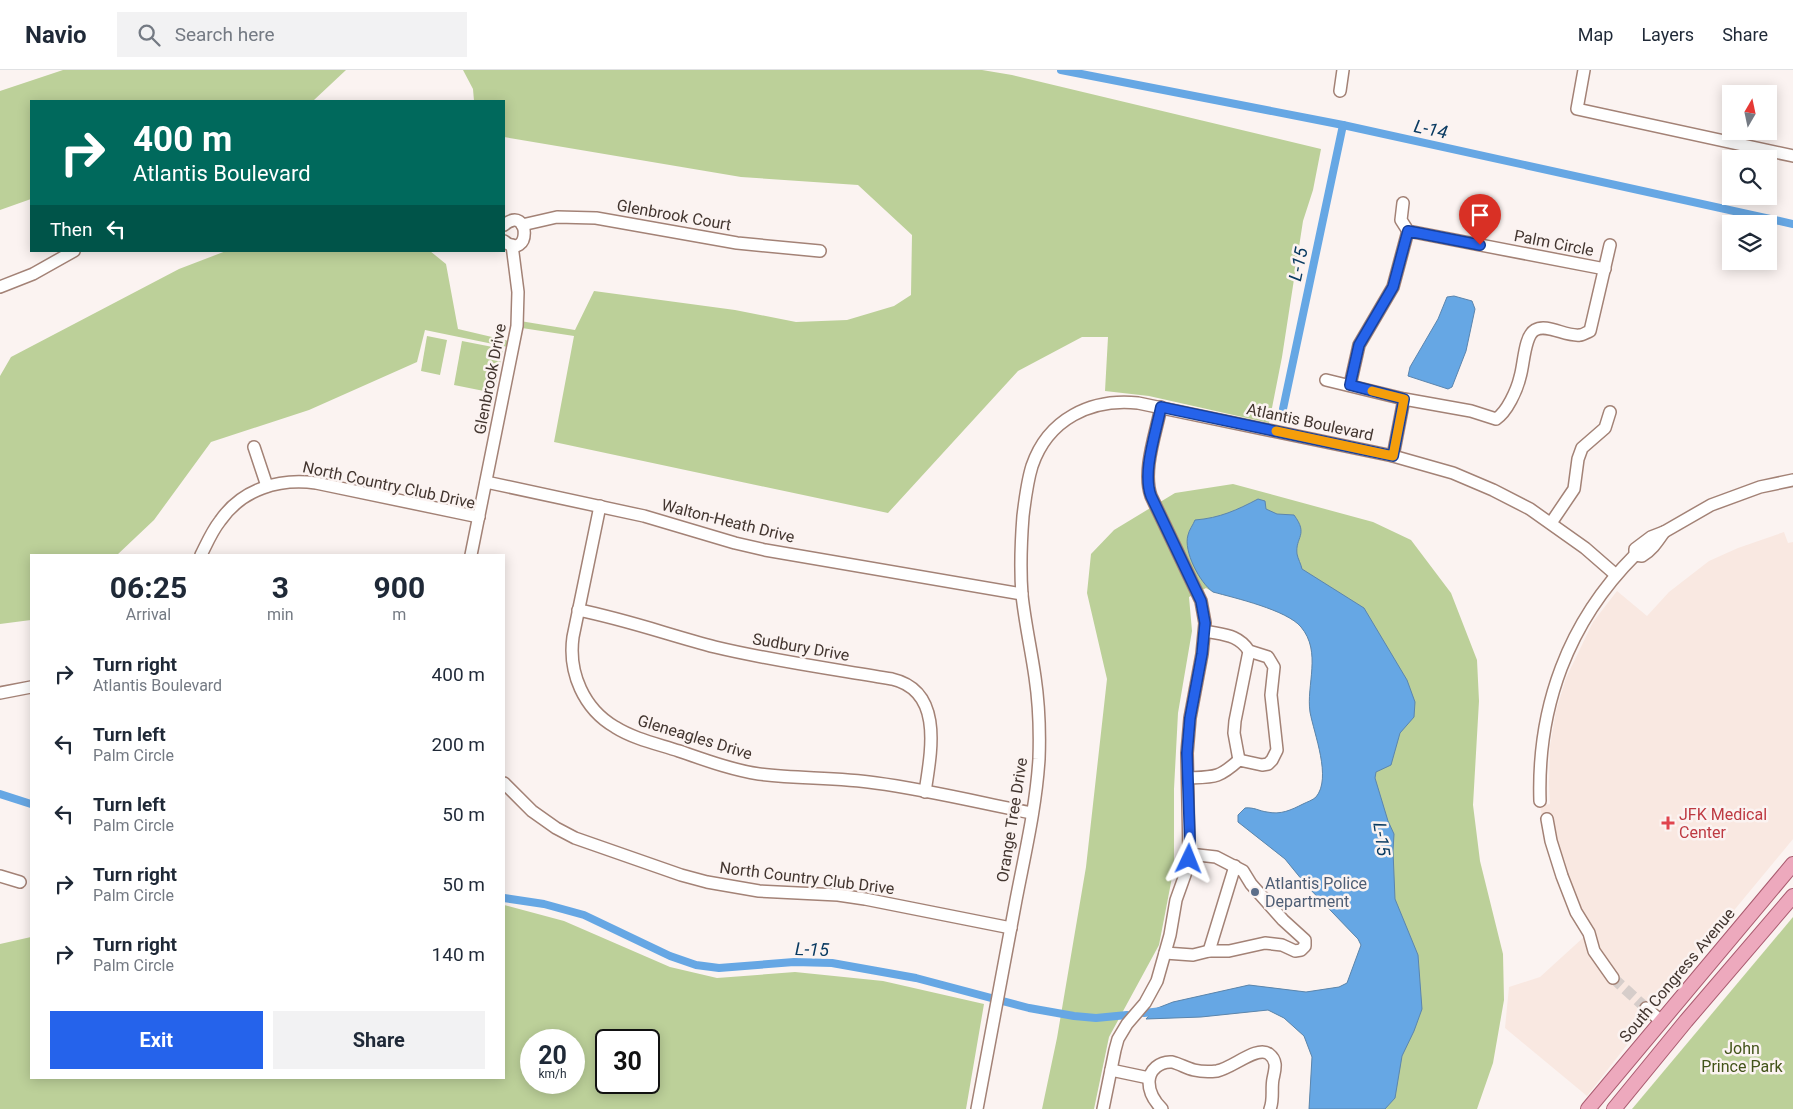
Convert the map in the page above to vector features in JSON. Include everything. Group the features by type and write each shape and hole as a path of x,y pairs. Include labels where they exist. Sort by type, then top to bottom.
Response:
{"main road":[{"name":"South Congress Avenue","path":"1588,1109 1793,864"},
{"path":"1614,1109 1680,1028 1793,896"},
{"path":"1606,1109 1608,1104 1656,1047 1662,1034 1661,1021"}],"street":[{"path":"1340,91 1343,70"},
{"path":"1584,70 1577,110 1793,156"},
{"path":"1350,385 1359,345 1393,287 1408,231 1401,220 1403,203"},
{"name":"Glenbrook Court","path":"522,225 556,217 596,218 737,243 820,251"},
{"path":"505,224 512,221 522,225"},
{"name":"Glenbrook Drive","path":"479,517 517,326 518,292 508,243 517,244 523,240 525,232 522,225"},
{"name":"Palm Circle","path":"1408,231 1605,269"},
{"name":"Palm Circle","path":"1326,380 1404,399 1471,411 1496,419 1504,414 1520,377 1528,337 1533,331 1540,328 1580,335 1590,331 1610,245"},
{"path":"0,287 33,274 72,252"},
{"path":"1393,456 1404,399"},
{"name":"Atlantis Boulevard","path":"1062,423 1078,412 1106,403 1125,401 1161,407 1426,464 1480,483 1505,495 1551,523 1585,548 1616,575"},
{"path":"1103,1109 1110,1070 1121,1034 1152,993 1170,935 1176,900 1186,872 1189,854 1189,778 1187,753 1190,718 1205,630 1204,612 1201,601 1148,486 1148,469 1161,407"},
{"path":"1551,523 1574,489 1578,459 1582,448 1605,428 1610,412"},
{"name":"Orange Tree Drive","path":"977,1109 1032,813 1039,759 1038,704 1022,594 1022,535 1032,466 1040,448 1052,432 1062,423"},
{"path":"254,448 267,486"},
{"path":"1540,801 1542,742 1545,718 1556,681 1578,632 1602,592 1635,555 1642,556 1645,554 1654,546 1664,532 1711,505 1738,494 1771,484 1793,480"},
{"name":"North Country Club Drive","path":"201,554 213,530 229,510 248,494 267,486 297,481 316,483 479,517 471,554"},
{"name":"Walton-Heath Drive","path":"486,482 644,516 765,550 1022,594"},
{"name":"Gleneagles Drive","path":"600,506 578,610 572,643 572,656 579,687 592,707 616,728 736,769 780,776 848,779 1032,813"},
{"name":"Sudbury Drive","path":"578,610 636,623 746,654 902,682 920,696 926,706 929,717 930,745 925,792"},
{"path":"1205,630 1236,637 1244,644 1248,651 1234,733 1239,760"},
{"path":"1239,760 1262,765 1268,764 1277,750 1271,695 1274,667 1268,657 1248,651"},
{"path":"0,693 30,687"},
{"path":"1189,778 1219,776 1239,760"},
{"name":"North Country Club Drive","path":"505,785 538,816 575,838 698,880 759,891 838,895 865,899 1011,928"},
{"path":"1547,819 1551,841 1576,912 1588,933 1594,952 1613,978"},
{"path":"1165,953 1192,955 1209,951 1229,951 1265,942 1282,945 1295,951 1301,950 1305,946 1305,940 1302,936 1283,920 1251,884 1243,871 1216,857 1189,854"},
{"path":"1209,951 1235,866"},
{"path":"0,876 20,882"},
{"path":"1646,1008 1661,1021"},
{"path":"1162,1109 1152,1096 1149,1084 1149,1078 1154,1068 1158,1065 1168,1062 1196,1071 1209,1072 1222,1070 1234,1065 1255,1052 1266,1052 1273,1057 1275,1062 1270,1109"},
{"path":"1110,1070 1149,1078"}],"shaded area":[{"name":"JFK Medical Center","path":"1784,532 1788,543 1793,542 1793,839 1702,949 1587,1096 1505,1028 1509,987 1540,977 1585,936 1547,841 1540,806 1550,804 1550,746 1556,711 1566,678 1593,622 1617,591 1647,616 1669,592 1709,561 1738,548"}],"green space":[{"path":"63,70 346,70 314,100 30,100 30,199 0,210 0,91"},
{"path":"463,70 982,70 1012,75 1321,149 1313,190 1303,221 1282,357 1269,423 1149,396 1105,391 1108,337 1082,337 1018,371 888,513 554,442 574,336 522,328 517,349 425,330 417,362 309,410 211,442 154,520 118,554 30,554 30,620 0,624 0,376 11,357 179,269 223,252 431,252 446,264 458,329 509,341 514,320 575,330 594,291 735,310 796,322 847,320 894,306 911,295 912,235 858,185 741,177 505,137 505,100 474,100 473,89"},
{"path":"427,336 447,340 440,375 421,371"},
{"path":"462,341 503,349 494,393 454,385"},
{"path":"1233,484 1373,522 1411,540 1451,593 1477,660 1479,701 1473,805 1480,861 1503,954 1504,1000 1493,1063 1477,1109 1309,1109 1312,1057 1304,1036 1284,1018 1268,1010 1201,1017 1146,1019 1155,1009 1173,1002 1249,985 1306,992 1339,987 1347,983 1361,945 1358,939 1307,886 1285,859 1238,822 1238,815 1245,808 1272,813 1286,811 1313,799 1320,789 1322,768 1310,712 1312,658 1311,647 1307,637 1301,627 1284,615 1260,605 1213,592 1206,588 1189,597 1192,631 1178,713 1174,789 1174,867 1159,945 1109,1037 1094,1109 1042,1109 1057,1038 1086,867 1107,679 1087,593 1091,554 1114,530 1175,493"},
{"path":"505,905 564,921 670,967 717,978 795,972 883,981 984,1004 966,1109 0,1109 0,944 30,937 30,1079 505,1079"},
{"name":"John Prince Park","path":"1793,917 1793,1109 1632,1109"}],"water":[{"path":"1454,296 1472,301 1475,309 1466,351 1452,387 1448,389 1408,376 1410,367 1438,319 1447,297"},
{"path":"1258,499 1265,501 1266,509 1277,514 1294,515 1301,527 1297,554 1302,569 1364,608 1407,680 1415,702 1414,717 1400,733 1391,765 1376,772 1375,778 1388,821 1394,834 1395,899 1418,955 1422,1009 1402,1056 1395,1098 1385,1109 1309,1109 1312,1057 1304,1036 1284,1018 1268,1010 1201,1017 1146,1019 1155,1009 1173,1002 1249,985 1306,992 1339,987 1347,983 1361,945 1358,939 1307,886 1285,859 1238,822 1238,815 1245,808 1272,813 1281,812 1312,800 1320,789 1322,779 1320,756 1310,712 1312,658 1311,647 1307,637 1301,627 1284,615 1260,605 1213,592 1203,582 1190,558 1187,542 1189,531 1195,520 1228,513"}],"waterway":[{"name":"L-14","path":"1061,70 1343,125 1793,224"},
{"name":"L-15","path":"1283,409 1343,125"},
{"name":"L-15","path":"0,794 30,804"},
{"name":"L-15","path":"505,898 544,904 584,915 670,956 696,965 719,968 794,962 832,963 916,978 1029,1008 1074,1016 1096,1018 1127,1015"},
{"name":"L-15","path":"1144,1013 1162,1011"}],"tunnel":[{"path":"1613,978 1646,1008"}],"slow traffic":[{"path":"1276,431 1393,456 1404,399 1372,391"}],"place":[{"name":"JFK Medical Center","path":"1668,823"},
{"name":"Atlantis Police Department","path":"1255,892"}],"route":[{"path":"1189,859 1189,778 1187,753 1190,718 1202,654 1205,623 1201,601 1148,486 1148,469 1161,407 1393,456 1404,399 1350,385 1359,345 1393,287 1408,231 1480,245"}]}
